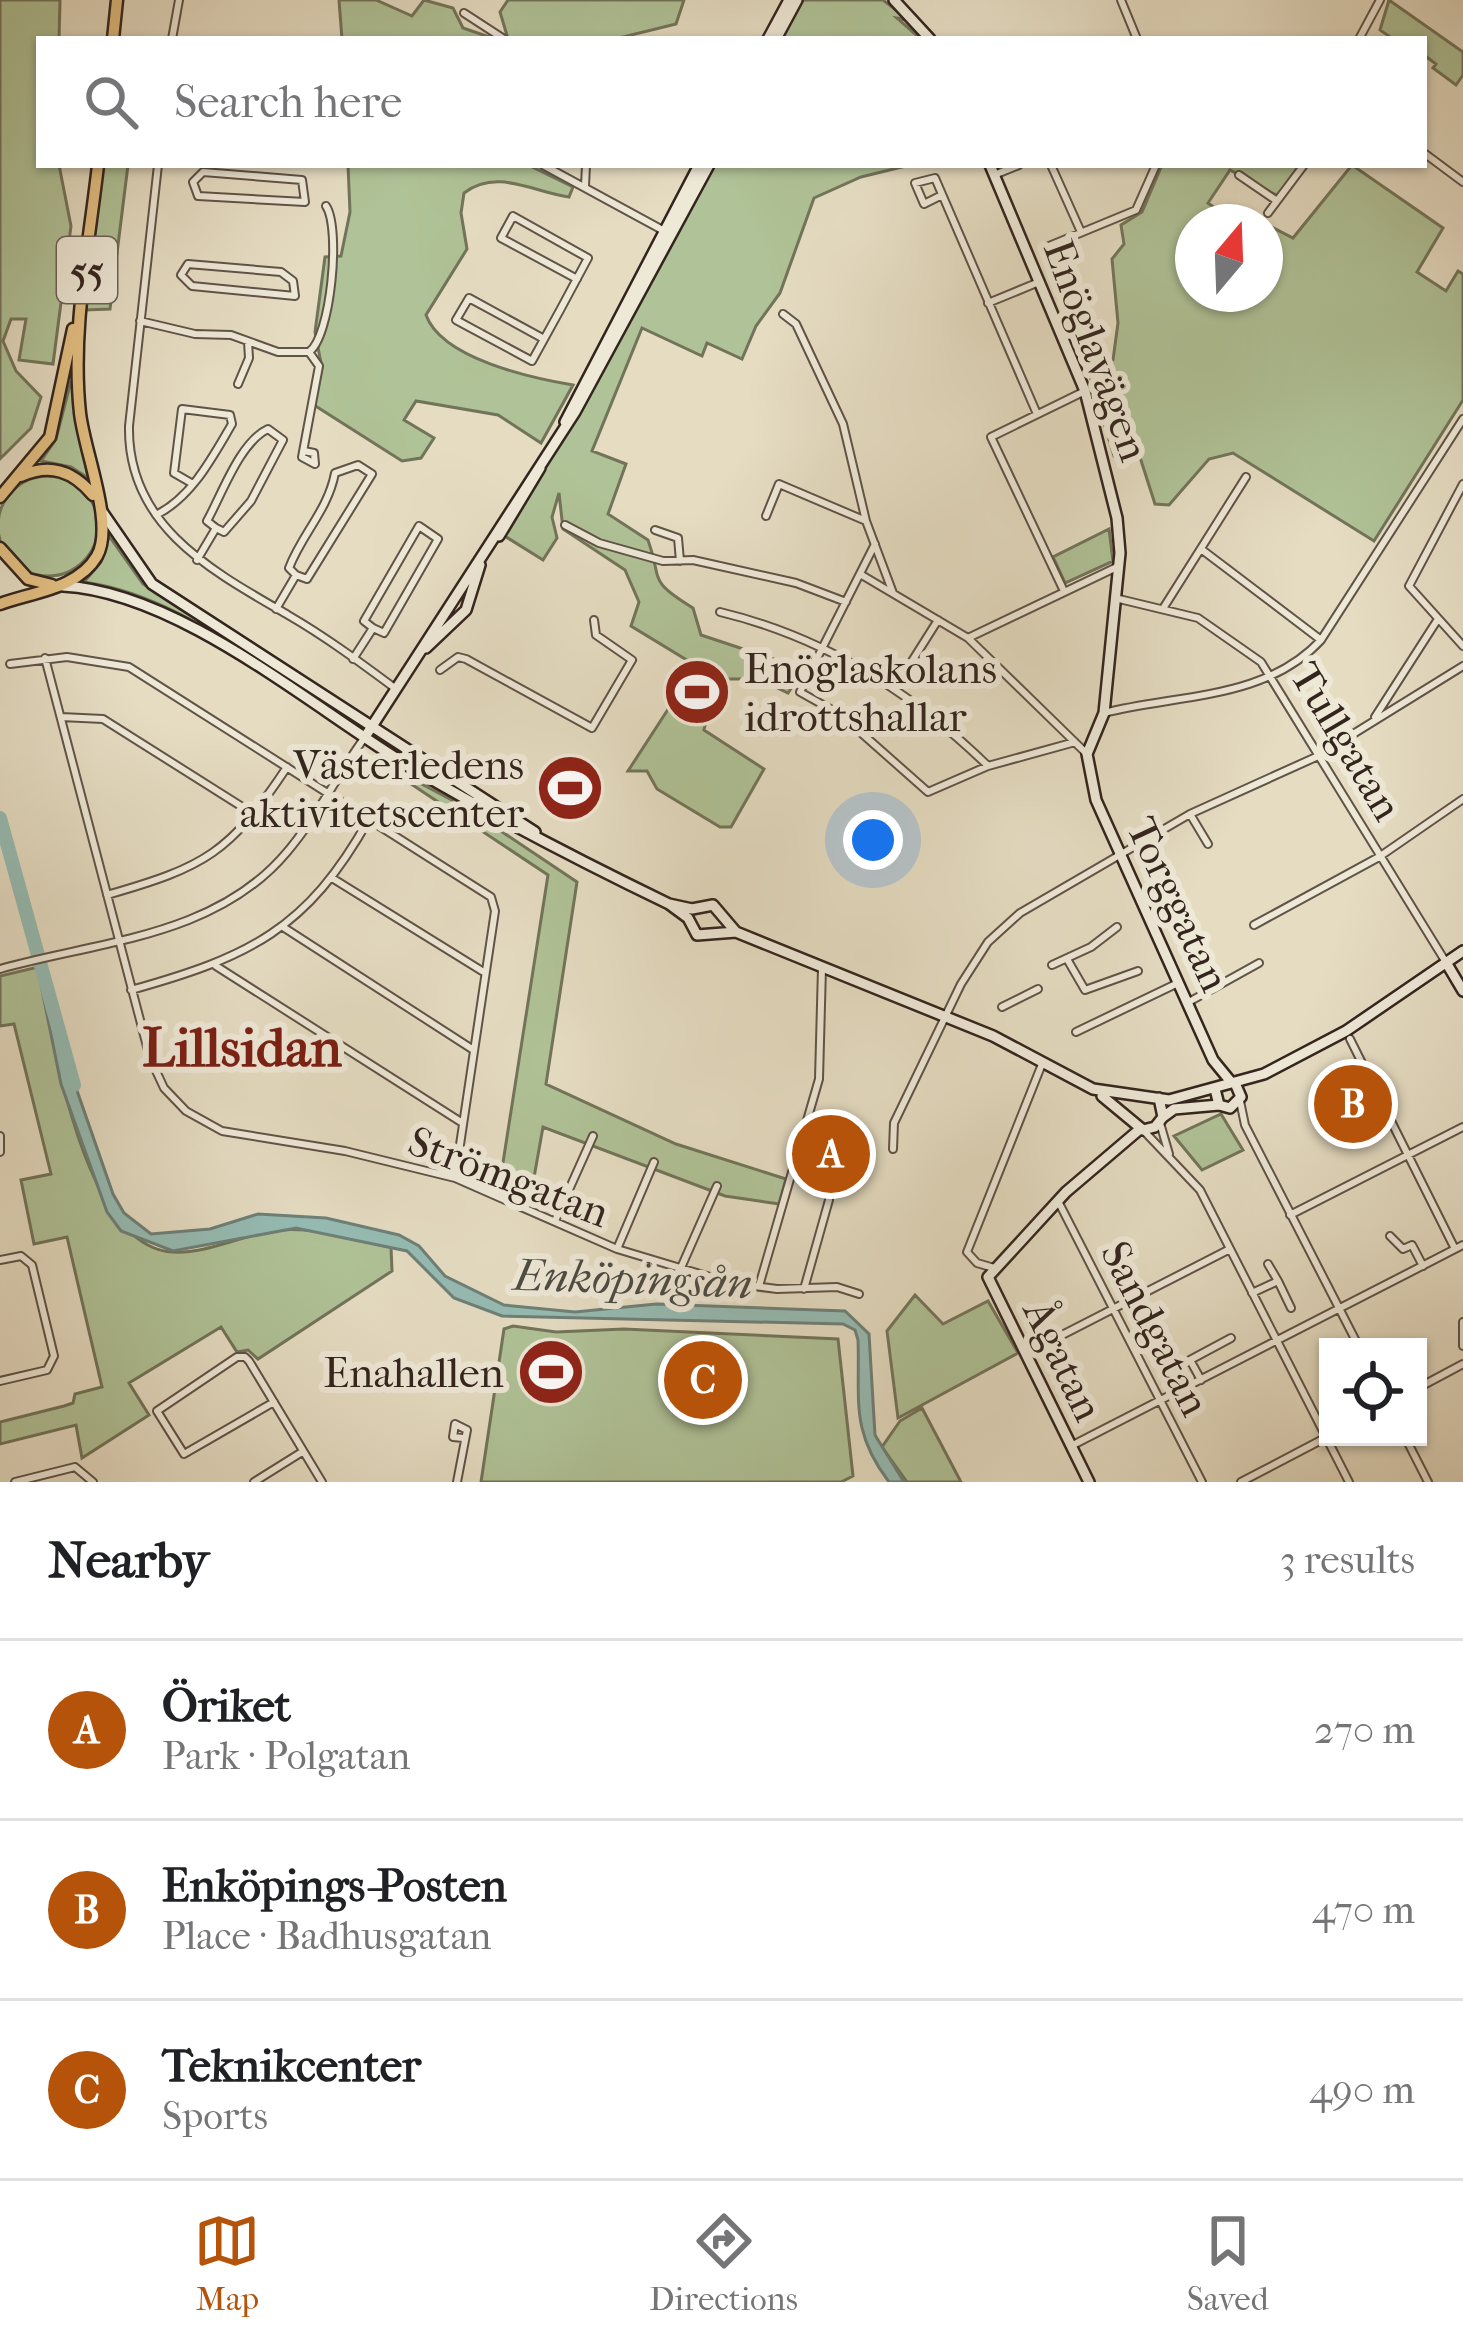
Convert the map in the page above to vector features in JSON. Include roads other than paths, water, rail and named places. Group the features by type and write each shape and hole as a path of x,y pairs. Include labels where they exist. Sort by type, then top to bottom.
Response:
{"main road":[{"path":"109,36 114,0"},
{"name":"55","path":"0,497 43,449 59,411 95,168"},
{"name":"55","path":"95,168 78,374 95,497 101,510"},
{"path":"15,478 54,469 69,473 95,497"},
{"path":"0,604 78,577 102,544 101,510"},
{"path":"0,548 28,579 57,585"}],"street":[{"path":"173,36 179,0"},
{"path":"774,36 793,0"},
{"path":"894,0 927,36"},
{"path":"1121,0 1136,36"},
{"path":"1361,36 1380,0"},
{"path":"464,13 499,36"},
{"path":"1427,155 1463,182"},
{"path":"158,168 128,447 133,473 156,515 196,560 396,689"},
{"path":"549,168 667,233"},
{"path":"584,186 586,168"},
{"path":"667,233 698,168"},
{"path":"0,969 182,925 250,887 286,854 563,428 568,407 707,168"},
{"path":"1052,168 1081,232"},
{"path":"1045,248 1136,210 1155,168"},
{"path":"1275,204 1302,168"},
{"name":"Enöglavägen","path":"992,170 1085,391 1114,496 1119,566 1104,712 1088,754 1091,774"},
{"path":"203,172 260,174 302,180 307,194 300,204 252,202 198,196 194,182 203,172"},
{"path":"1239,176 1277,201"},
{"path":"942,195 924,204 914,183 935,178 1037,414"},
{"path":"309,352 323,334 330,288 333,220 326,206"},
{"path":"544,339 469,298 456,320 532,361 577,279 588,258 513,216 501,238 577,279"},
{"path":"188,264 263,267 293,281 295,296 192,286 181,275 188,264"},
{"path":"988,303 1039,283"},
{"path":"783,314 796,324 843,424 866,521 893,593"},
{"path":"140,320 248,341 278,352 309,352"},
{"path":"238,384 249,358 248,341"},
{"path":"304,451 319,366 309,352"},
{"path":"1063,589 991,436 1085,391"},
{"path":"156,515 175,506 193,484 232,424 230,415 182,409 175,473 193,484"},
{"path":"1104,712 1273,679 1322,640 1463,418"},
{"path":"268,429 283,440 250,501 224,532 217,527 208,521 233,470 260,432 268,429"},
{"path":"418,655 466,610 480,566 544,458"},
{"path":"358,466 372,474 326,555 307,579 296,575 289,568 292,560 319,522 335,473 358,466"},
{"path":"1164,607 1246,477"},
{"path":"0,482 15,478"},
{"path":"766,516 779,484 866,521"},
{"path":"1463,484 1460,498 1409,586 1463,646"},
{"path":"101,510 152,584 368,732"},
{"path":"565,525 598,543 663,561 680,560 796,583 846,602"},
{"path":"419,526 437,539 384,633 374,628 364,621 419,526"},
{"path":"196,560 217,527"},
{"path":"655,530 678,538 680,560"},
{"path":"875,544 800,692 841,715 925,791 937,791 988,766 1075,742"},
{"path":"1201,549 1322,640"},
{"path":"968,638 1119,566"},
{"path":"860,574 968,638 1088,754"},
{"path":"276,609 296,575"},
{"path":"57,585 108,592 172,618 539,835 690,914 697,935 721,926 944,1018 1093,1089 1142,1130 1200,1190 1319,1420"},
{"path":"454,594 469,597"},
{"name":"Tullgatan","path":"1115,598 1198,618 1261,662 1463,991"},
{"path":"719,612 824,646 895,688 948,727 988,766"},
{"path":"895,688 938,619"},
{"path":"1373,721 1438,619"},
{"path":"440,670 458,657 466,659 592,728 632,660 596,635 594,620"},
{"path":"353,659 374,628"},
{"path":"10,664 45,658 98,658 128,667 491,897 494,911 454,1178"},
{"name":"Strömgatan","path":"45,658 150,1058 164,1088 186,1111 222,1131 345,1151 454,1178 617,1249 680,1270 758,1287 859,1294"},
{"path":"892,1149 891,1131 944,1018 975,960 1002,928 1038,899 1190,814 1316,757 1463,666"},
{"path":"61,717 82,714 103,719 255,815"},
{"path":"107,895 206,860 255,815 287,767"},
{"name":"Torggatan","path":"1091,774 1118,856 1213,1060 1233,1082 1240,1099"},
{"path":"1254,925 1379,857 1463,799"},
{"path":"1190,814 1208,844"},
{"path":"131,990 216,966 284,928 332,878 369,819"},
{"path":"332,878 483,972"},
{"path":"690,914 713,904 721,926"},
{"path":"284,928 472,1048"},
{"path":"1052,965 1118,928"},
{"path":"1093,1089 1179,1099 1264,1074 1346,1031 1463,951"},
{"path":"1067,959 1085,990 1138,971"},
{"path":"1187,1003 1259,963"},
{"path":"216,966 461,1122"},
{"path":"758,1287 819,1079 822,968"},
{"path":"1076,1032 1178,983"},
{"path":"1002,1007 1038,989"},
{"path":"1070,1447 1459,1247 1350,1039"},
{"name":"Torggatan","path":"1213,1060 1220,1106"},
{"path":"1043,1064 967,1252 976,1263 994,1268 1058,1201 1142,1130 1174,1109 1220,1106 1240,1099 1264,1074"},
{"path":"1124,1143 1134,1097"},
{"path":"1159,1098 1170,1157"},
{"path":"1240,1099 1245,1125 1354,1338"},
{"path":"1220,1106 1245,1125"},
{"path":"1289,1215 1463,1127"},
{"path":"0,1136 0,1152"},
{"path":"555,1221 593,1136"},
{"path":"617,1249 654,1162"},
{"path":"680,1270 717,1186"},
{"path":"804,1289 829,1200"},
{"name":"Sandgatan","path":"1058,1201 1202,1482"},
{"path":"1390,1236 1403,1249 1412,1246 1423,1266"},
{"path":"1025,1354 1230,1249"},
{"path":"0,1260 21,1256 32,1265 54,1356 47,1370 0,1381"},
{"path":"1268,1264 1292,1308"},
{"name":"Ågatan","path":"994,1268 987,1282 1089,1482"},
{"path":"1252,1293 1278,1281"},
{"path":"1463,1322 1463,1346"},
{"path":"1164,1348 1176,1367 1231,1338"},
{"path":"274,1402 190,1452 179,1449 158,1416 161,1404 237,1357 245,1358 274,1402 322,1482"},
{"path":"1190,1360 1201,1380"},
{"path":"1427,1383 1463,1364"},
{"path":"457,1482 463,1438"},
{"path":"1240,1482 1319,1442"},
{"path":"1332,1446 1349,1482"},
{"path":"1410,1446 1428,1482"},
{"path":"254,1482 303,1451"},
{"path":"15,1482 75,1467 86,1471 93,1482"}],"water":[{"path":"46,968 58,1036 113,1194 124,1213 151,1234 210,1229 258,1214 326,1218 399,1235 419,1246 445,1276 504,1305 575,1312 656,1304 845,1311 869,1334 875,1435 904,1482 889,1482 868,1447 860,1414 858,1340 855,1330 843,1324 502,1316 454,1298 407,1251 296,1228 173,1251 121,1231 107,1212 61,1084 38,970"}],"waterway":[{"name":"Enköpingsån","path":"0,818 74,1085"}],"place":[{"name":"Enöglaskolans idrottshallar","path":"697,692"},
{"name":"Västerledens aktivitetscenter","path":"570,788"},
{"name":"Enköpings-Posten","path":"1353,1104"},
{"name":"Öriket","path":"831,1154"},
{"name":"Enahallen","path":"551,1372"},
{"name":"Teknikcenter","path":"703,1380"}],"district":[{"name":"Lillsidan","path":"242,1047"}]}
